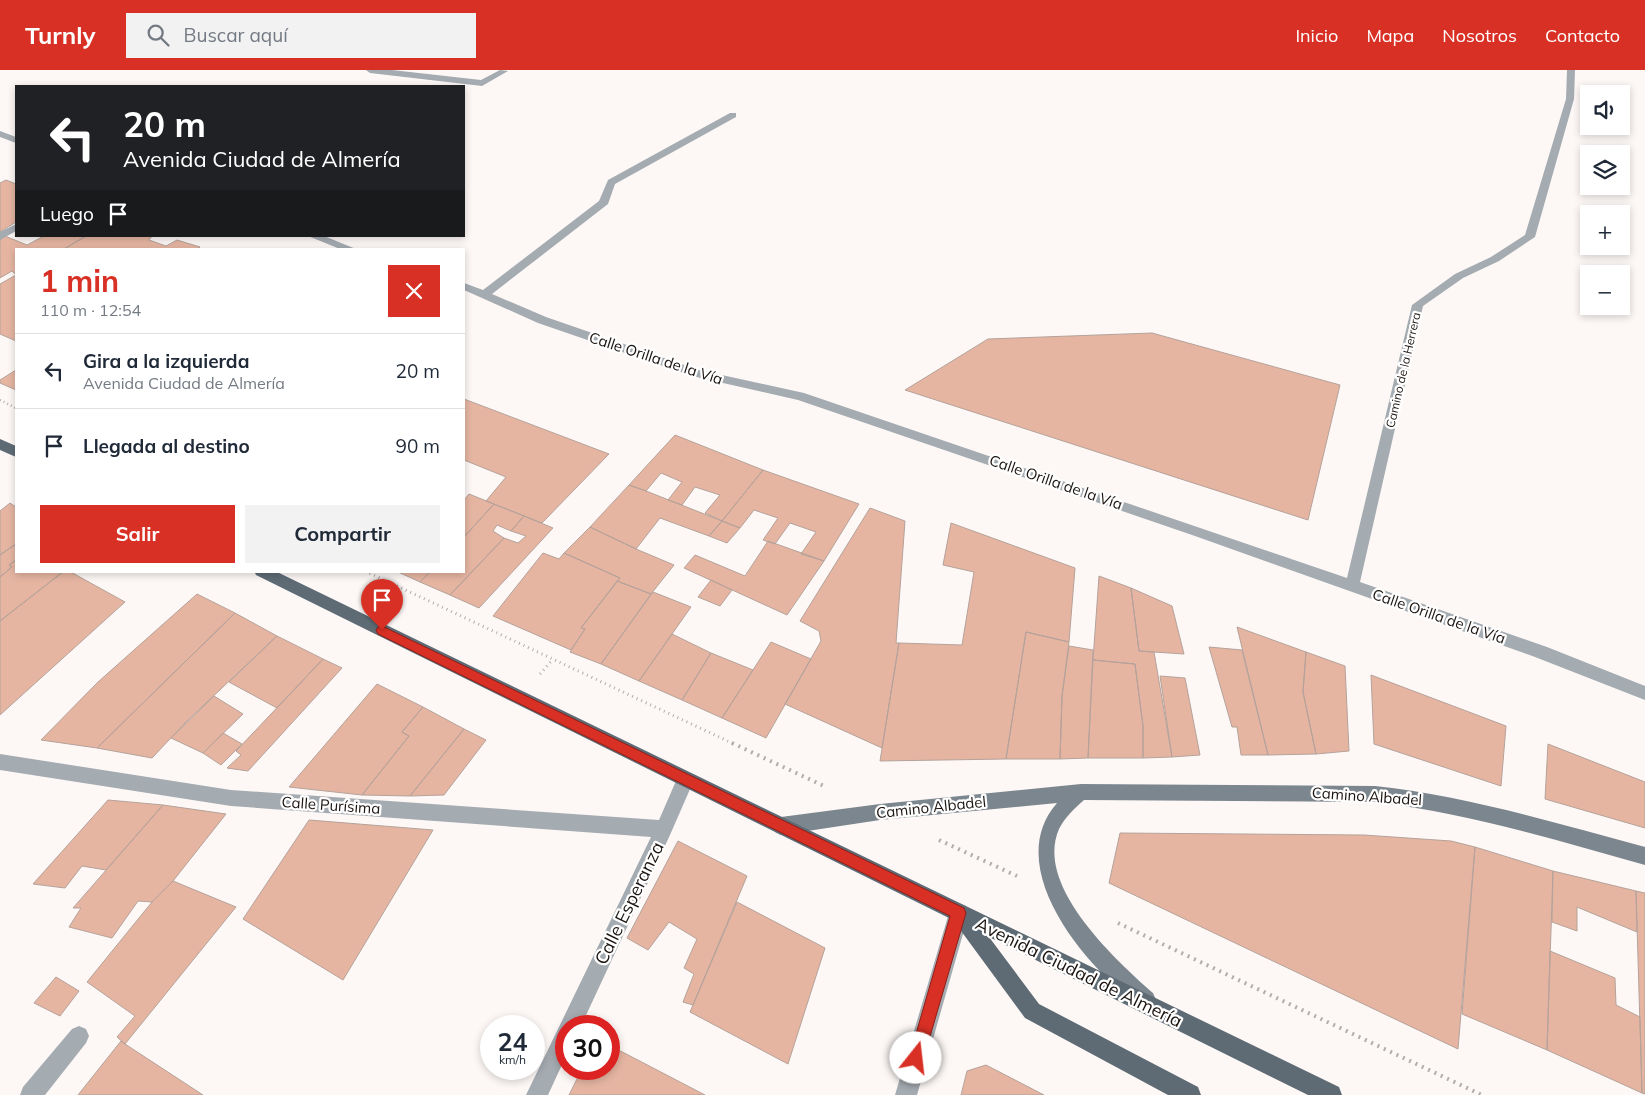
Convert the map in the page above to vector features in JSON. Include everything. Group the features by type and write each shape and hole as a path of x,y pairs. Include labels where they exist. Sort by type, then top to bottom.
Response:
{"main road":[{"path":"0,444 15,452"},
{"name":"Avenida Ciudad de Almería","path":"264,573 1331,1095"},
{"path":"1081,792 1062,808 1054,820 1048,834 1046,863 1053,882 1079,930 1104,961 1159,1012"},
{"name":"Camino Albadel","path":"781,826 880,812 1081,792 1322,792 1418,798 1645,856"},
{"path":"959,913 1032,1011 1190,1095"}],"street":[{"path":"370,70 482,84 504,70"},
{"name":"Camino de la Herrera","path":"1352,586 1418,305 1459,276 1495,259 1530,237 1570,99 1571,70"},
{"path":"485,294 604,202 611,182 733,115"},
{"path":"0,134 15,140"},
{"path":"0,237 15,228"},
{"path":"316,237 348,248"},
{"name":"Calle Orilla de la Vía","path":"465,286 542,320 688,371 734,383 800,396 834,407 1200,532 1541,652 1645,693"},
{"name":"Calle Purísima","path":"0,762 230,798 664,829"},
{"name":"Calle Esperanza","path":"575,1015 664,829 685,780"},
{"path":"906,1095 959,913"},
{"path":"32,1095 79,1036"},
{"path":"537,1095 555,1057"}],"path":[{"path":"0,400 15,408"}],"building":[{"path":"6,180 15,184 15,223 0,232 0,183"},
{"path":"5,236 27,245 42,237 84,237 66,248 15,248 15,274 12,271 0,278 0,240"},
{"path":"84,237 151,237 149,240 166,246 177,240 200,247 198,248 66,248"},
{"path":"15,276 15,341 0,334 0,284"},
{"path":"1152,333 1340,385 1308,520 905,390 988,339"},
{"path":"15,371 15,390 0,383 0,380"},
{"path":"465,399 609,454 542,523 486,501 506,477 465,460"},
{"path":"675,435 763,470 722,521 705,513 720,495 695,487 682,505 668,500 682,482 661,473 646,491 629,485"},
{"path":"763,470 859,504 824,561 801,554 816,532 790,523 775,544 763,540 778,518 754,510 740,528 722,521"},
{"path":"629,485 722,521 709,536 660,518 636,549 590,527"},
{"path":"469,494 494,504 465,536 465,499"},
{"path":"10,503 15,506 15,545 0,555 0,511"},
{"path":"494,504 524,516 511,531 497,525 493,531 504,538 450,595 420,582 429,573 465,573 465,536"},
{"path":"870,508 905,521 896,643 899,643 882,748 785,704 821,641 819,631 800,621"},
{"path":"524,516 553,528 479,608 450,595 504,538 518,543 526,536 511,531"},
{"path":"722,521 740,528 727,543 709,536"},
{"path":"951,523 1075,568 1069,642 1026,632 1006,759 880,761 899,643 962,645 974,572 943,565"},
{"path":"590,527 674,565 651,594 617,581 620,578 564,553"},
{"path":"768,541 824,561 787,615 684,568 695,555 745,576"},
{"path":"15,545 15,561 9,565 12,567 0,577 0,555"},
{"path":"543,553 559,559 564,553 620,578 581,628 585,629 571,650 493,616"},
{"path":"15,561 15,573 61,573 0,621 0,577 12,567 9,565"},
{"path":"61,573 73,573 125,602 0,715 0,621"},
{"path":"400,573 429,573 420,582"},
{"path":"1099,576 1131,588 1139,651 1154,652 1172,757 1143,758 1143,726 1135,664 1093,660"},
{"path":"711,580 732,590 720,606 698,597"},
{"path":"617,581 651,594 601,664 570,652 585,629 581,628"},
{"path":"1131,588 1172,606 1184,654 1139,651"},
{"path":"653,592 691,607 639,681 601,664"},
{"path":"197,594 235,613 97,748 41,740 98,682"},
{"path":"235,613 277,636 186,722 152,758 97,748"},
{"path":"1237,627 1306,652 1303,692 1316,754 1268,755"},
{"path":"1026,632 1069,642 1062,696 1060,759 1006,759"},
{"path":"672,634 711,653 682,700 639,681"},
{"path":"277,636 323,659 277,708 229,682"},
{"path":"771,642 811,659 766,738 722,718"},
{"path":"1069,646 1093,650 1088,758 1060,759 1062,696"},
{"path":"1209,647 1242,650 1268,755 1241,755 1237,727 1232,727"},
{"path":"1306,652 1345,666 1349,751 1316,754 1303,692"},
{"path":"711,653 753,670 722,718 682,700"},
{"path":"323,659 342,668 248,771 227,768 241,755 236,751"},
{"path":"1093,660 1135,664 1143,726 1143,758 1088,758"},
{"path":"1371,675 1506,726 1501,786 1374,744"},
{"path":"1160,676 1185,678 1200,755 1172,757"},
{"path":"377,684 423,707 402,732 409,736 362,795 289,787"},
{"path":"214,696 243,714 203,753 171,738"},
{"path":"423,707 464,729 410,796 362,795 409,736 402,732"},
{"path":"464,729 486,740 444,795 410,796"},
{"path":"223,733 242,744 221,765 203,753"},
{"path":"1548,744 1645,782 1645,828 1545,799"},
{"path":"108,800 163,805 106,870 82,866 65,888 33,884"},
{"path":"163,805 226,814 173,881 152,902 138,901 112,938 69,927 81,908 73,908"},
{"path":"309,820 433,830 343,980 243,919"},
{"path":"1120,833 1364,835 1451,841 1475,847 1458,1049 1109,883"},
{"path":"678,841 747,876 693,1005 683,1002 694,974 684,968 697,939 669,922 648,950 627,938"},
{"path":"1475,847 1553,871 1547,1050 1462,1014"},
{"path":"1553,871 1636,891 1637,932 1577,907 1577,931 1552,922"},
{"path":"173,881 236,907 125,1044 117,1037 135,1016 87,982 152,902"},
{"path":"1636,891 1645,893 1645,1094 1642,1093"},
{"path":"737,902 825,948 788,1064 690,1012"},
{"path":"1550,951 1615,978 1616,1005 1640,1017 1642,1093 1547,1050"},
{"path":"56,977 79,991 60,1016 34,1003"},
{"path":"121,1041 125,1044 203,1095 78,1095"},
{"path":"620,1051 705,1095 569,1095 576,1080 620,1080"},
{"path":"986,1065 1044,1095 961,1095 967,1071"}],"route":[{"path":"382,630 959,913 916,1058"}]}
